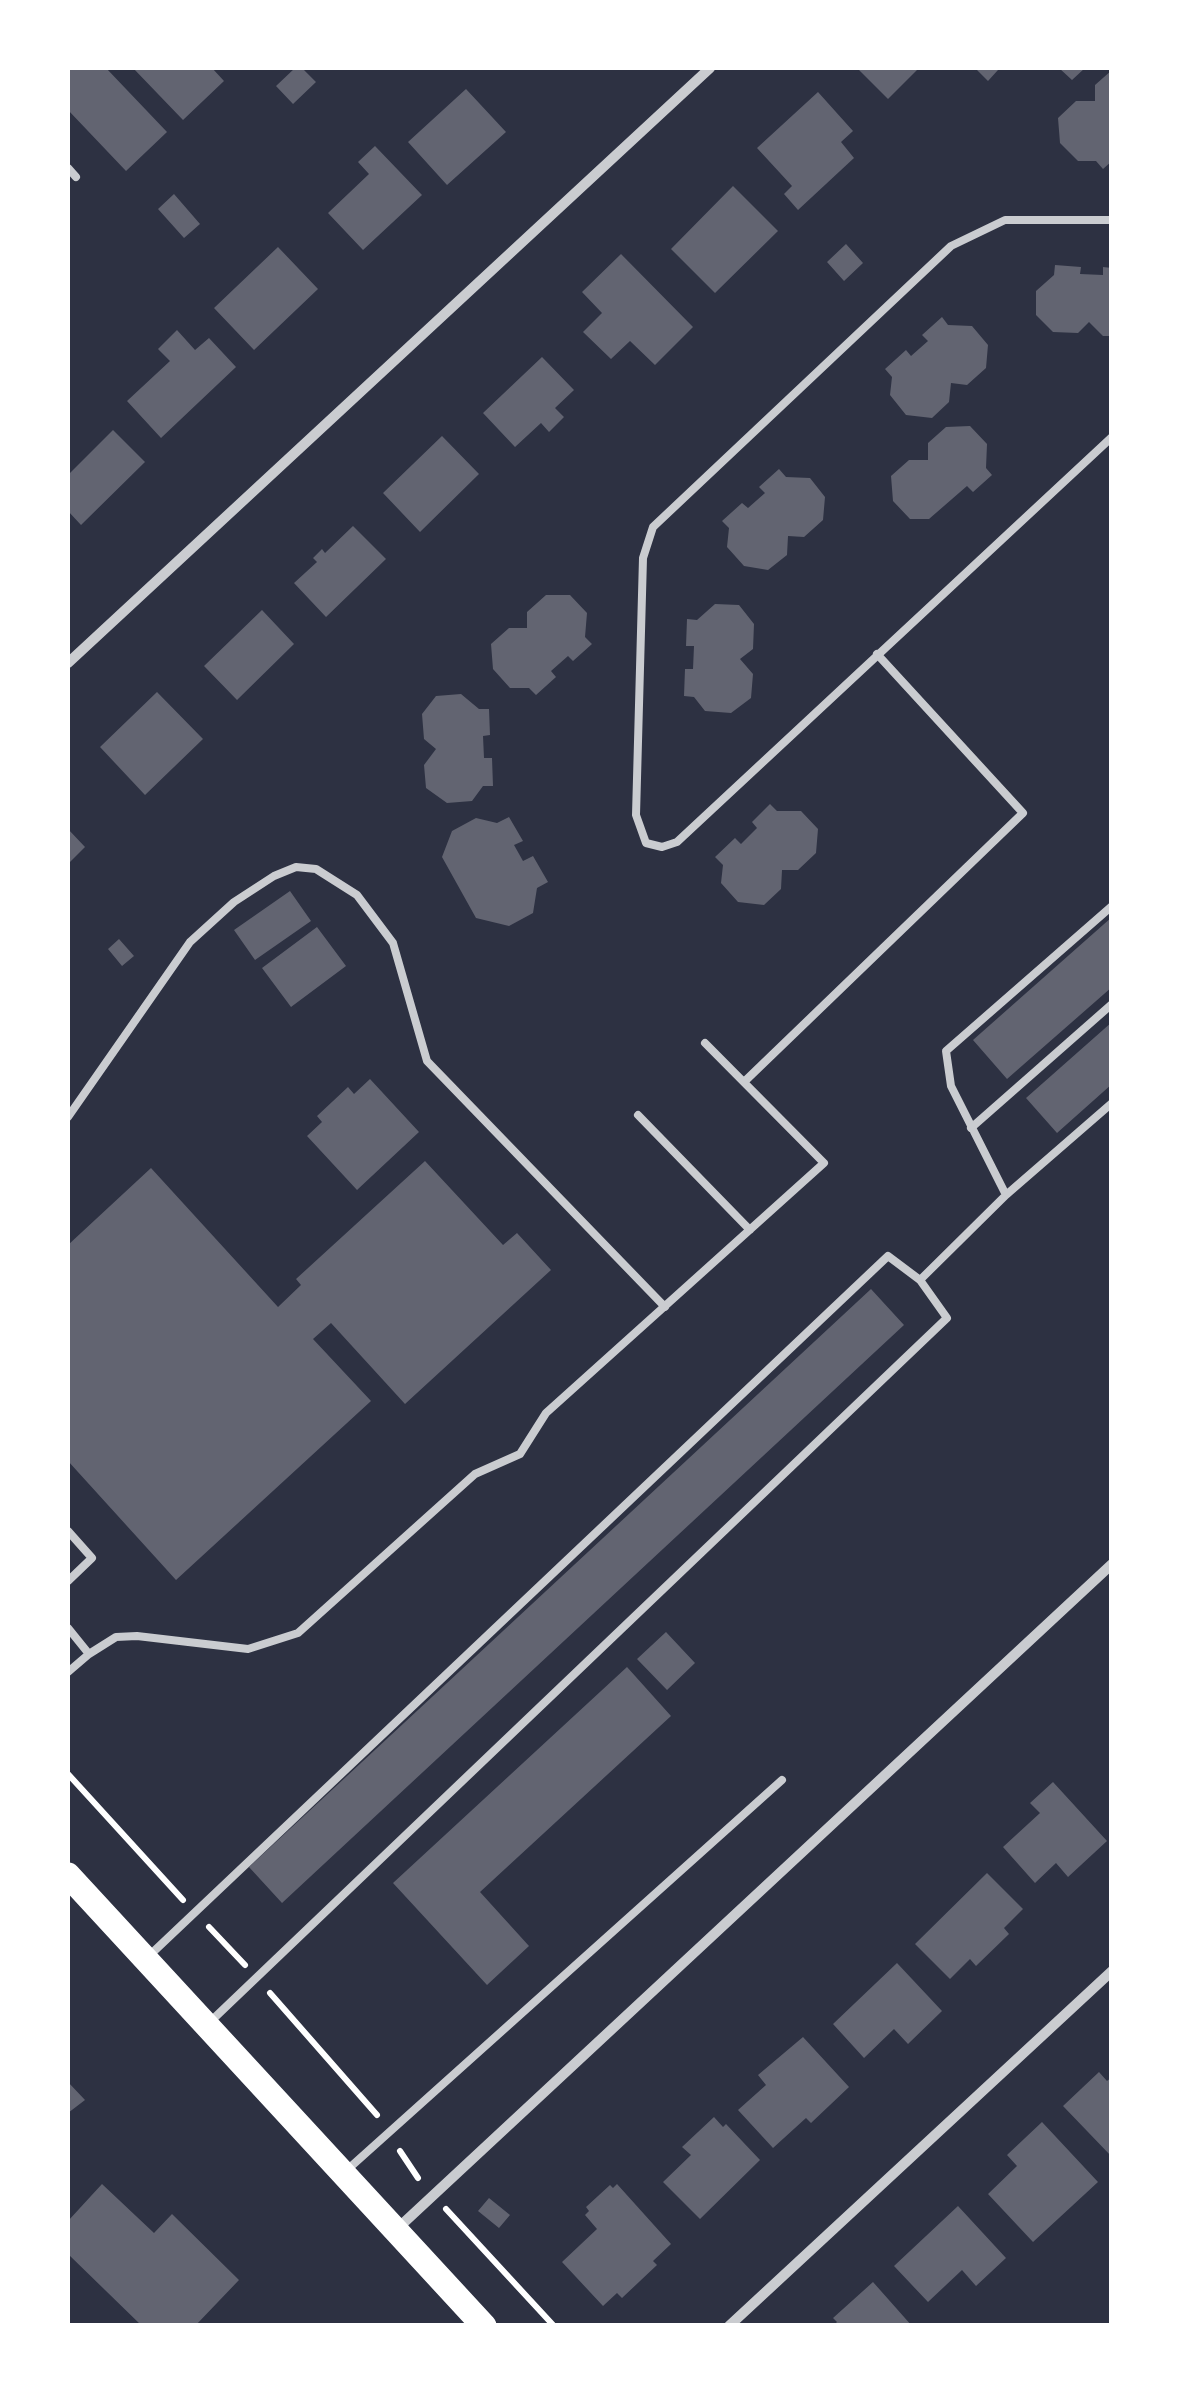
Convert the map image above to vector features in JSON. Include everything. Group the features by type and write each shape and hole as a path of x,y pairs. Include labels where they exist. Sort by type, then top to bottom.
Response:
{"main road":[{"path":"68,1875 484,2326"}],"street":[{"path":"68,663 710,68"},
{"path":"396,2230 1112,1564"},
{"path":"729,2326 1112,1972"}],"lane":[{"path":"68,168 76,178"},
{"path":"1112,220 1004,220 951,246 653,527 643,558 636,815 646,843 662,847 677,842 1112,437"},
{"path":"744,1082 1023,813 876,654"},
{"path":"68,1117 190,942 234,902 274,876 296,867 316,869 357,895 393,943 427,1061 665,1307"},
{"path":"1006,1195 950,1086 946,1051 1112,906"},
{"path":"971,1128 1112,1004"},
{"path":"68,1672 116,1637 248,1649 298,1633 475,1474 520,1454 546,1413 824,1163 705,1043"},
{"path":"920,1280 1006,1195 1112,1103"},
{"path":"638,1115 750,1230"},
{"path":"145,1959 888,1256 920,1280 947,1318 207,2025"},
{"path":"68,1531 92,1558 68,1581"},
{"path":"68,1628 89,1654"},
{"path":"344,2173 782,1780"}],"path":[{"path":"68,1774 376,2112 415,2176 554,2326"}],"building":[{"path":"68,68 106,68 167,132 126,171 68,110"},
{"path":"133,68 212,68 224,81 183,120"},
{"path":"295,68 302,68 316,82 293,104 276,86"},
{"path":"857,68 919,68 888,99"},
{"path":"975,68 995,68 998,70 988,81"},
{"path":"1059,68 1085,68 1072,80"},
{"path":"1112,70 1112,161 1103,169 1096,161 1078,161 1060,143 1058,118 1076,101 1095,101 1095,85"},
{"path":"466,89 506,132 447,185 408,142"},
{"path":"818,92 853,131 841,142 854,158 798,210 784,194 792,186 757,148"},
{"path":"375,146 422,195 363,250 328,213 369,174 358,162"},
{"path":"733,186 778,231 715,293 671,249"},
{"path":"174,194 200,224 184,238 158,209"},
{"path":"846,244 863,263 844,281 827,262"},
{"path":"278,247 318,289 254,350 214,308"},
{"path":"621,254 693,327 655,365 630,341 611,359 583,332 602,313 582,292"},
{"path":"1055,265 1081,267 1080,274 1103,275 1103,267 1112,268 1112,336 1103,336 1089,322 1078,333 1053,332 1036,315 1036,291 1054,275"},
{"path":"942,317 948,325 972,326 988,345 986,368 967,385 951,383 949,402 932,418 906,415 890,395 892,377 885,369 906,350 911,356 928,341 922,335"},
{"path":"177,330 195,350 209,338 236,367 161,438 127,401 170,361 158,349"},
{"path":"542,357 574,390 555,408 564,417 549,432 541,423 515,447 483,413"},
{"path":"970,426 987,444 986,468 992,475 973,492 967,486 929,519 910,519 893,501 891,476 909,460 928,460 928,443 946,427"},
{"path":"113,430 145,462 81,525 68,511 68,475"},
{"path":"442,436 479,474 420,532 383,493"},
{"path":"779,469 786,477 810,478 825,497 823,520 804,537 788,536 787,555 768,570 744,566 727,547 729,528 722,521 742,503 748,508 765,493 759,487"},
{"path":"353,526 386,559 326,617 294,583 317,562 313,558 322,549 325,553"},
{"path":"546,595 570,595 587,613 585,637 592,644 573,661 568,656 551,671 556,677 536,695 529,688 510,688 493,669 491,644 509,628 527,628 527,612"},
{"path":"715,604 739,605 754,624 753,649 740,659 753,674 751,698 731,713 705,711 694,697 684,696 685,669 693,669 694,646 686,646 687,619 697,620"},
{"path":"262,610 294,644 237,700 204,666"},
{"path":"157,692 203,739 145,795 100,747"},
{"path":"461,694 479,709 489,709 490,735 483,736 484,758 492,758 493,786 483,786 472,801 447,803 426,788 424,765 436,749 424,739 422,714 436,696"},
{"path":"770,804 777,811 801,811 818,829 816,853 798,870 782,870 781,889 764,905 738,902 721,883 723,865 715,857 735,838 741,844 757,828 752,822"},
{"path":"509,817 523,841 514,845 523,861 533,856 548,882 537,888 533,913 509,926 476,918 442,857 452,831 476,818 497,823"},
{"path":"68,829 85,847 68,864"},
{"path":"290,891 311,921 255,960 234,930"},
{"path":"1112,917 1112,987 1007,1079 973,1040"},
{"path":"317,927 346,966 291,1007 262,968"},
{"path":"119,939 134,956 122,966 108,949"},
{"path":"1112,1022 1112,1084 1057,1133 1026,1098"},
{"path":"370,1079 419,1132 357,1190 307,1136 322,1122 317,1116 348,1087 354,1094"},
{"path":"425,1161 503,1245 517,1233 551,1270 405,1404 331,1323 313,1339 371,1401 176,1580 68,1461 68,1245 151,1168 278,1307 301,1285 296,1279"},
{"path":"871,1289 904,1325 282,1903 249,1867"},
{"path":"666,1632 695,1663 667,1690 637,1659"},
{"path":"627,1667 671,1716 480,1892 529,1946 487,1985 393,1883"},
{"path":"1053,1782 1107,1841 1068,1877 1056,1863 1035,1883 1003,1847 1040,1813 1030,1803"},
{"path":"987,1873 1023,1909 1004,1928 1009,1934 976,1966 970,1959 950,1979 915,1944"},
{"path":"897,1963 942,2011 908,2044 894,2029 864,2058 833,2024"},
{"path":"803,2037 849,2087 811,2123 806,2118 773,2148 738,2110 766,2085 758,2075"},
{"path":"1099,2072 1107,2081 1112,2077 1112,2157 1063,2106"},
{"path":"68,2082 85,2100 68,2113"},
{"path":"714,2117 723,2127 726,2124 760,2160 700,2219 663,2182 691,2155 682,2147"},
{"path":"1042,2122 1098,2182 1033,2242 988,2194 1017,2166 1007,2155"},
{"path":"102,2184 154,2233 172,2214 239,2280 195,2326 142,2326 68,2254 68,2221"},
{"path":"617,2184 671,2244 653,2261 657,2265 622,2298 617,2293 603,2306 562,2262 597,2229 585,2215 589,2211 586,2207 610,2185 613,2188"},
{"path":"489,2198 510,2215 499,2228 478,2211"},
{"path":"958,2206 1006,2258 976,2286 962,2270 928,2302 894,2266"},
{"path":"873,2282 912,2326 833,2326 837,2322 833,2318"}]}
